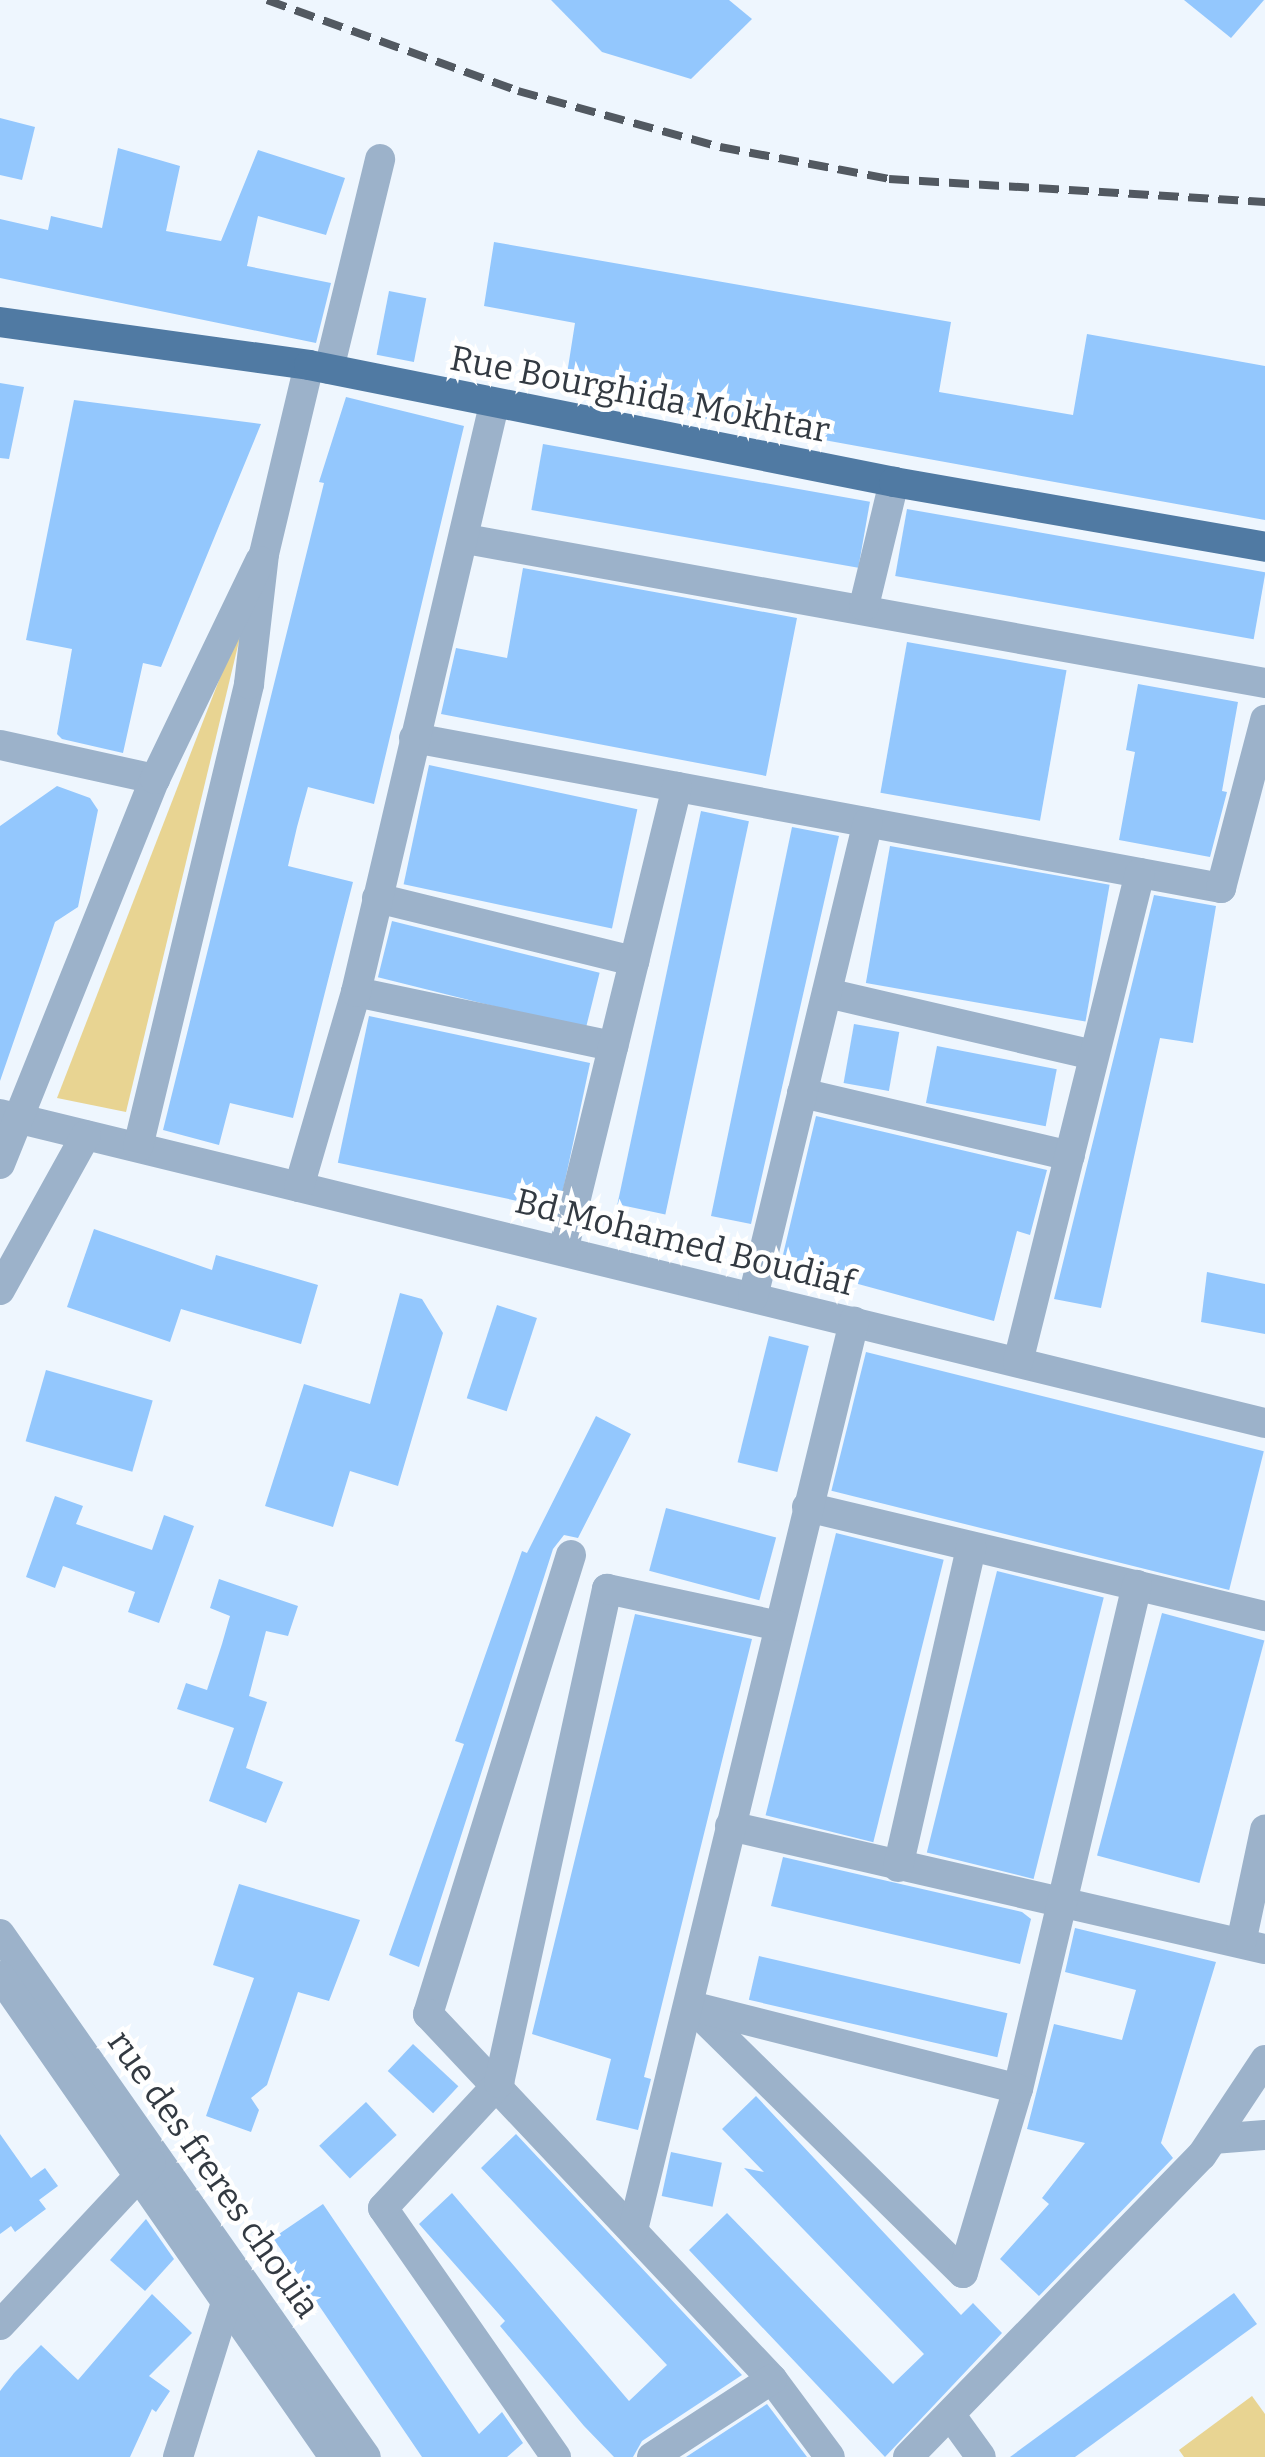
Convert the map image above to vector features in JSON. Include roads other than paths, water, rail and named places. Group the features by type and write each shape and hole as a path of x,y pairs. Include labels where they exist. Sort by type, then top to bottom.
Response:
{"main road":[{"name":"Rue Bourghida Mokhtar","path":"0,322 319,367 494,406 894,482 1265,546"}],"street":[{"path":"0,1164 8,1116 154,779 264,554 380,159"},
{"path":"300,1186 356,992 414,738 466,539 494,406"},
{"path":"864,606 894,482"},
{"path":"466,539 864,606 1265,683"},
{"path":"138,1147 249,684 264,554"},
{"path":"414,738 1221,888 1265,720"},
{"path":"0,745 154,779"},
{"path":"562,1251 677,787"},
{"path":"753,1297 868,822"},
{"path":"1018,1362 1140,873"},
{"path":"377,898 634,961"},
{"path":"356,992 613,1046"},
{"path":"827,993 1093,1055"},
{"path":"802,1094 1070,1156"},
{"name":"Bd Mohamed Boudiaf","path":"8,1116 1265,1423"},
{"path":"0,1290 86,1135"},
{"path":"633,2230 692,2006 730,1826 854,1322"},
{"path":"807,1507 1265,1616"},
{"path":"898,1867 971,1548"},
{"path":"571,1554 428,2014 499,2083 772,2379 830,2457"},
{"path":"692,2006 963,2273 1018,2089 1138,1585"},
{"path":"556,2457 383,2208 499,2083 606,1589 779,1626"},
{"path":"730,1826 1253,1946 1265,1830"},
{"name":"rue des freres chouia","path":"0,1934 148,2167 231,2287 366,2457"},
{"path":"0,1976 148,2167 0,2326"},
{"path":"692,2006 1018,2089"},
{"path":"908,2457 952,2416 1213,2139 1265,2060"},
{"path":"1213,2139 1265,2136"},
{"path":"178,2457 231,2287"},
{"path":"231,2287 334,2457"},
{"path":"652,2457 772,2379"},
{"path":"952,2416 982,2457"}],"railway":[{"path":"267,0 518,91 720,147 889,179 1265,202"}]}
